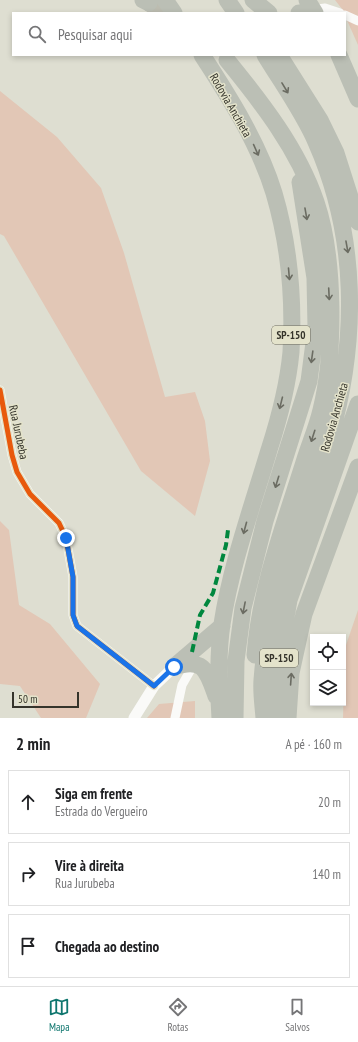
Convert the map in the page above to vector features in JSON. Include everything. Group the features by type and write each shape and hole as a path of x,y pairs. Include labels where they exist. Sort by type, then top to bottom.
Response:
{"highway":[{"path":"227,0 235,12"},
{"path":"241,0 249,12"},
{"path":"253,0 268,12"},
{"path":"307,0 314,12"},
{"path":"153,1 172,12"},
{"name":"Rodovia Anchieta","path":"203,56 229,97 255,147 273,192 283,228 292,314 291,353 284,393 270,448 247,521 222,626 220,712"},
{"name":"Rodovia Anchieta","path":"264,718 262,680 269,629 294,534 336,419 350,354 353,311 349,261 342,219 329,174 315,141 266,56"},
{"path":"339,56 358,99"},
{"path":"282,58 320,120 336,153 358,222"},
{"path":"227,60 270,115 298,162 316,202 322,225 330,294 330,337 327,374 321,410 278,544 257,626 255,656 262,680"},
{"path":"235,718 236,661 243,608 265,521 309,381 316,327 315,278 298,162"},
{"name":"Rodovia Anchieta","path":"276,718 279,656 289,600 358,404"},
{"path":"288,718 291,673 304,614 358,467"},
{"path":"174,667 222,626"},
{"path":"174,667 186,663 200,666 208,674 220,712"}],"street":[{"path":"305,12 325,8 337,12"},
{"path":"346,15 358,21"},
{"name":"Rua Jurubeba","path":"0,390 12,455 18,472 30,494 49,510 59,523 66,538 73,577 73,615 77,626 154,686"},
{"path":"175,718 182,685 194,664"},
{"path":"134,718 154,686 174,667"}],"shaded area":[{"path":"335,0 358,0 358,45 346,18 346,12 343,12"},
{"path":"0,91 57,137 101,188 124,253 165,397 195,392 205,421 210,461 195,516 141,471 4,236 0,234"},
{"path":"0,521 9,530 19,605 50,624 100,684 86,718 41,718 20,686 0,684"},
{"path":"358,610 358,718 343,718 343,706 346,706 346,645"},
{"path":"195,701 195,718 147,718 159,704"}],"tunnel":[{"path":"149,3 164,12"}],"marked path":[{"path":"192,652 200,615 213,593 226,545 228,530"}],"cycle path":[{"path":"0,390 12,455 17,472 30,494 59,523 66,538 73,577 73,615 77,626 154,686"}],"route":[{"path":"66,538 71,557 73,577 73,615 77,626 154,686 174,667"}]}
